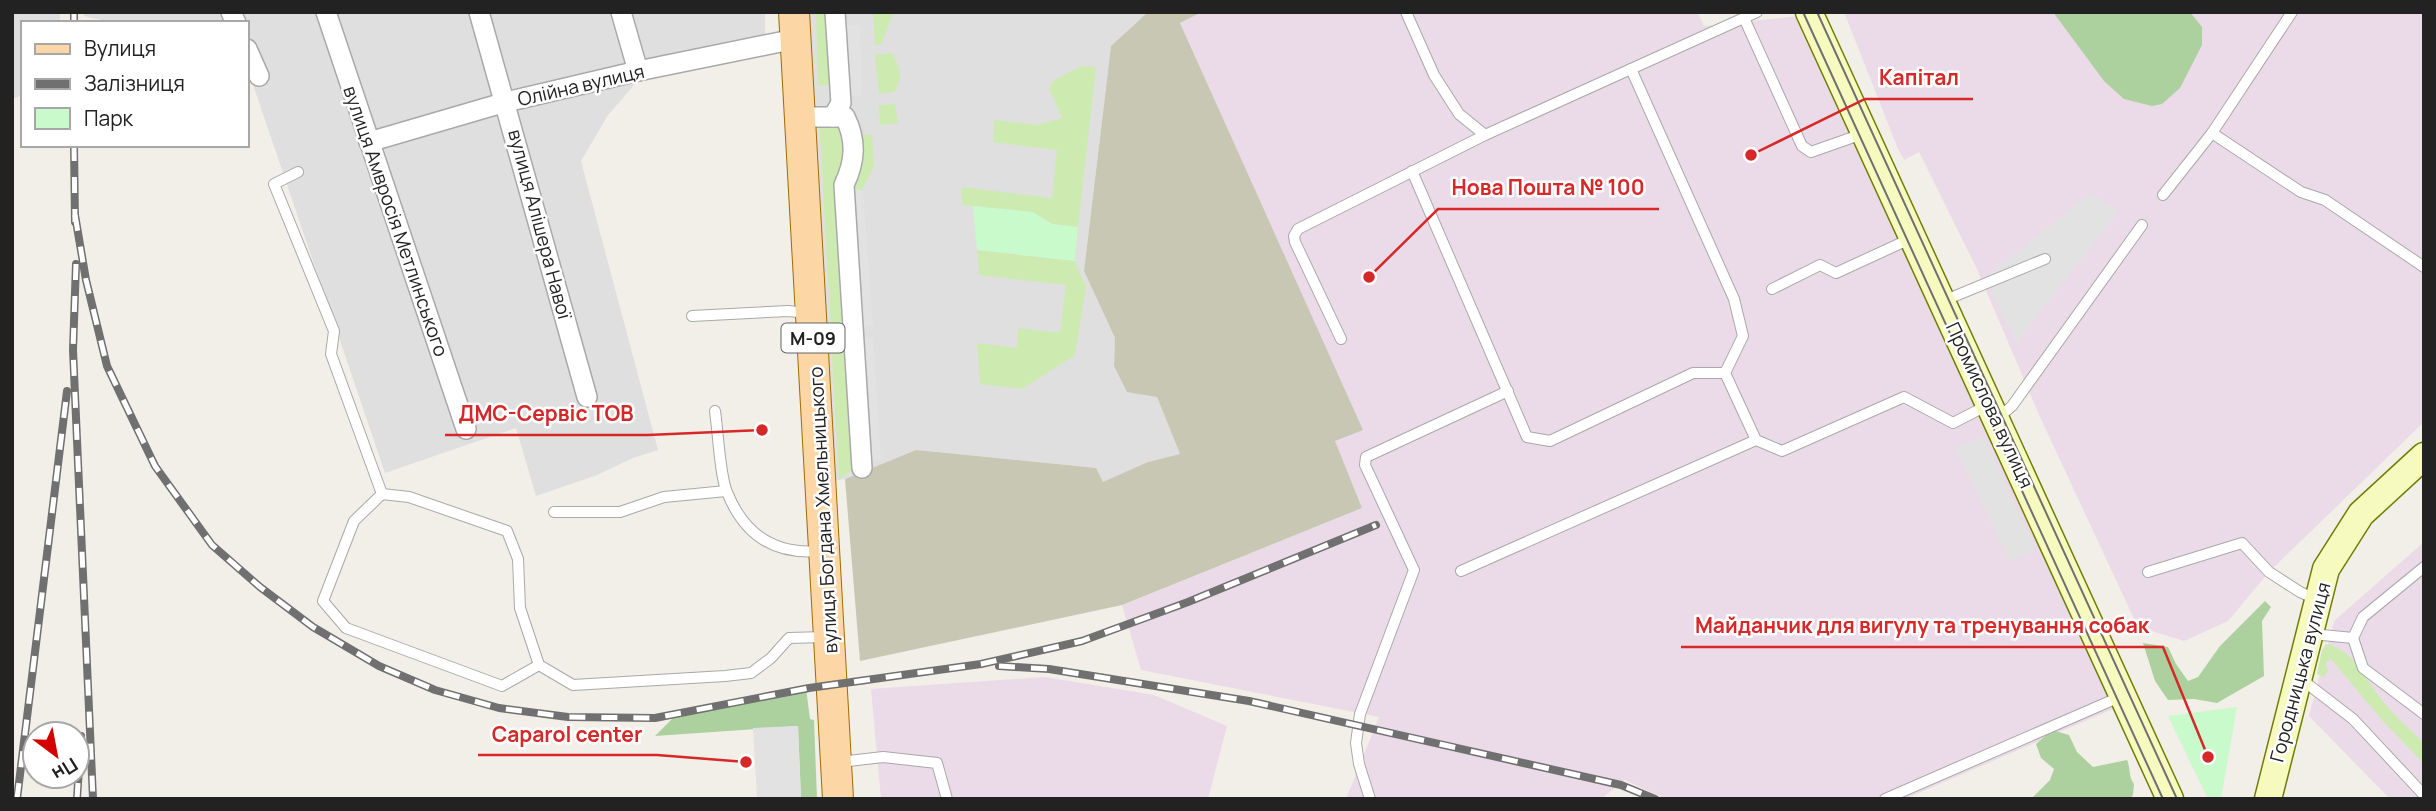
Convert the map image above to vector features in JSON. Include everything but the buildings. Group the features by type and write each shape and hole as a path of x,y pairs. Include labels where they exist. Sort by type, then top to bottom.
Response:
{"main road":[{"name":"Промислова вулиця","path":"1811,13 2170,799"},
{"name":"вулиця Богдана Хмельницького","path":"794,26 838,799"},
{"name":"Городницька вулиця","path":"2268,799 2326,569 2361,514 2424,456"}],"street":[{"name":"вулиця Амвросія Метлинського","path":"327,12 466,429"},
{"name":"вулиця Алішера Навої","path":"479,12 587,397"},
{"path":"621,12 638,71"},
{"path":"834,117 841,103 835,12"},
{"name":"Олійна вулиця","path":"369,142 506,102 638,71 794,26"},
{"path":"248,51 258,76"},
{"path":"801,117 845,117 851,129 853,165 844,186 862,468"}],"lane":[{"path":"1406,12 1434,75 1452,104 1459,114 1485,135"},
{"path":"1341,339 1295,242 1296,232 1485,135 1757,12"},
{"path":"2163,195 2211,133 2292,12"},
{"path":"1744,18 1802,146 1811,152 1865,133"},
{"path":"1631,69 1734,299 1744,336 1725,373"},
{"path":"2211,133 2301,192 2325,200 2424,267"},
{"path":"1412,171 1527,437 1550,441 1693,373 1725,373"},
{"path":"298,172 274,184 334,331 331,354 382,494"},
{"path":"1725,373 1756,440 1782,451 1904,397 1953,423 2012,406 2141,225"},
{"path":"1772,289 1820,265 1836,273 1913,238"},
{"path":"1942,302 2045,259"},
{"path":"692,316 812,313"},
{"path":"1370,799 1359,764 1356,743 1360,714 1414,570 1365,465 1366,457 1508,391"},
{"path":"715,411 726,491 747,526 766,543 802,552 825,551"},
{"path":"1461,571 1756,440"},
{"path":"554,512 620,512 664,497 726,491"},
{"path":"382,494 410,497 507,531 518,559 520,608 539,665 573,685 751,673 771,659 789,638 829,636"},
{"path":"382,494 354,521 323,601 346,628 502,686 539,665"},
{"path":"2148,572 2242,542 2269,572 2318,600"},
{"path":"2424,566 2363,618 2353,638 2363,668 2424,714"},
{"path":"2309,634 2353,638"},
{"path":"2298,677 2353,719 2424,795"},
{"path":"1885,799 2122,696"},
{"path":"836,762 883,757 937,763 947,799"}],"shaded area":[{"path":"12,12 60,12 60,21 21,21 21,96 12,99"},
{"path":"84,12 765,12 765,49 643,75 608,115 581,161 658,450 536,496 516,428 385,473 248,70 248,21 105,21 84,16"},
{"path":"806,12 1148,12 1111,46 1084,271 1115,338 1114,366 1157,397 1180,454 1148,462 1103,483 916,450 845,479 833,481"},
{"path":"1148,12 1202,12 1180,23 1363,430 1335,441 1362,508 1122,605 860,661 845,479 916,450 1096,468 1103,482 1148,462 1180,454 1157,397 1127,392 1114,366 1115,338 1084,271 1111,46"},
{"path":"1202,12 1697,12 1704,26 1798,16 2113,709 1905,799 1665,799 1625,780 1601,799 1346,799 1379,717 1141,670 1122,605 1362,508 1334,440 1362,430 1180,23"},
{"path":"1844,12 2424,12 2424,422 2269,572 2228,621 2184,641 2136,623 2040,417 1976,267 1919,152 1904,160 1898,149"},
{"path":"860,25 862,95 845,97 843,26"},
{"path":"844,185 863,191 873,327 851,329"},
{"path":"2090,193 2118,212 2016,343 1985,278"},
{"path":"873,337 881,459 861,463 852,338"},
{"path":"1984,436 2036,550 2010,561 1955,448"},
{"path":"2424,542 2424,799 2390,799 2309,716 2334,621"},
{"path":"1045,677 1154,695 1227,726 1208,799 881,799 871,689"},
{"path":"798,726 801,799 757,799 753,728"}],"green space":[{"path":"816,12 828,12 833,85 818,86"},
{"path":"873,12 894,12 881,45 875,45"},
{"path":"2053,12 2190,12 2202,27 2202,45 2180,88 2162,104 2152,106 2124,99 2104,81"},
{"path":"892,53 899,69 899,81 895,92 879,94 875,55"},
{"path":"1082,66 1096,67 1078,227 1052,224 1033,212 962,205 961,187 1052,198 1057,150 993,142 994,120 1037,125 1062,118 1049,88 1054,80"},
{"path":"895,104 898,123 880,125 879,105"},
{"path":"819,116 845,117 851,329 831,332"},
{"path":"872,134 874,167 863,191 849,187 856,136"},
{"path":"973,206 1033,212 1052,224 1078,227 1075,261 977,250"},
{"path":"977,250 1075,261 1086,287 1075,355 1022,389 980,384 977,343 1017,348 1018,328 1060,333 1066,285 979,275"},
{"path":"852,338 861,463 839,480 831,340"},
{"path":"2265,601 2271,607 2262,621 2264,676 2217,703 2194,699 2168,700 2155,681 2143,643 2168,647 2188,681 2198,677 2220,646"},
{"path":"2326,644 2336,647 2352,659 2387,706 2424,743 2424,764 2381,719 2331,659 2326,663 2328,671 2324,677 2317,674 2322,650"},
{"path":"806,688 810,719 814,720 817,799 801,799 798,726 655,736 676,715"},
{"path":"2237,707 2221,799 2208,799 2168,716"},
{"path":"2052,730 2069,735 2077,752 2093,767 2127,760 2134,784 2130,799 2031,799 2050,780 2054,769 2041,758 2036,744"}],"tram line":[{"path":"1803,12 2163,799"},
{"path":"1817,12 2177,799"}],"railway":[{"path":"74,12 74,21"},
{"path":"74,147 75,222"},
{"path":"75,215 86,280 107,366 155,466 212,545 260,587 313,627 379,666 435,690 499,708 568,717 655,718 809,688 981,664 1082,641 1188,602 1376,525"},
{"path":"76,264 73,350 93,799"},
{"path":"17,799 67,391"},
{"path":"999,666 1049,669 1249,701 1621,785 1655,799"},
{"path":"77,799 78,790"}],"place":[{"name":"Капітал","path":"1751,155"},
{"name":"Нова Пошта № 100","path":"1369,277"},
{"name":"ДМС-Сервіс ТОВ","path":"762,430"},
{"name":"Майданчик для вигулу та тренування собак","path":"2208,757"},
{"name":"Caparol center","path":"746,762"}]}
